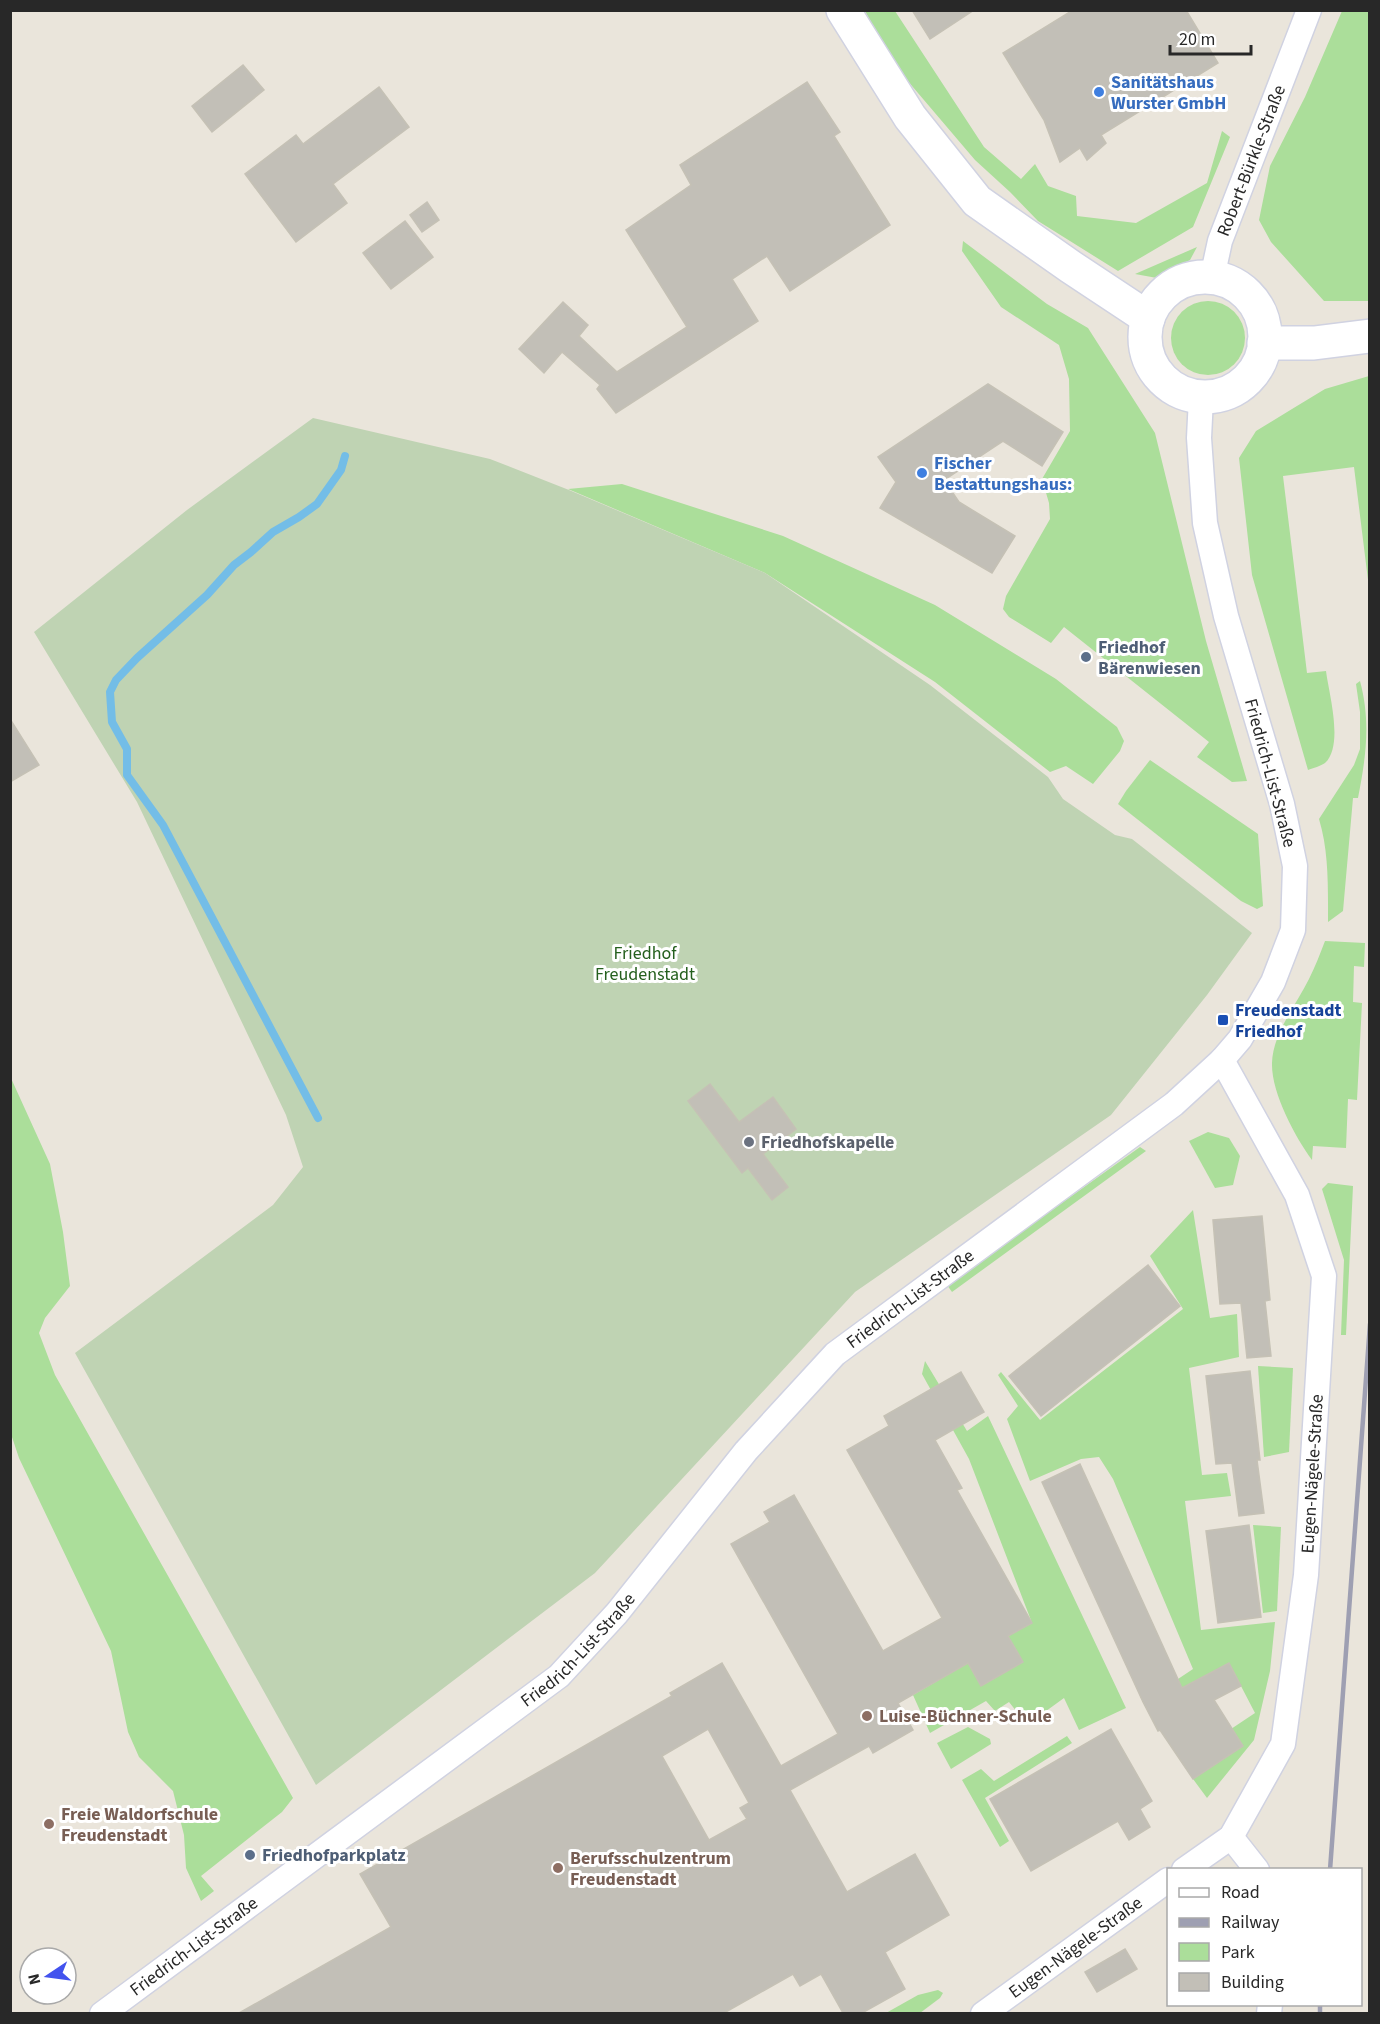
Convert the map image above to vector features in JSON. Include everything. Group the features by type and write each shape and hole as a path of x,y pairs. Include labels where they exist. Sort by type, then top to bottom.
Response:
{"street":[{"path":"843,10 910,117 977,201 1148,318"},
{"name":"Robert-Bürkle-Straße","path":"1212,278 1220,241 1309,10"},
{"path":"1199,277 1212,278 1236,285 1251,298 1261,314 1265,333 1263,354 1254,372 1239,387 1221,396 1200,398 1181,393 1163,382 1151,365 1144,346 1145,325 1152,307 1164,292 1180,282 1199,277"},
{"path":"1264,342 1314,343 1370,336"},
{"name":"Friedrich-List-Straße","path":"102,2013 559,1676 617,1613 746,1451 835,1354 1174,1104 1222,1060 1240,1039 1273,982 1293,930 1295,866 1282,804 1226,616 1205,523 1199,438 1200,398"},
{"name":"Eugen-Nägele-Straße","path":"1186,1868 1231,1838 1283,1744 1306,1575 1324,1276 1297,1195 1222,1060"},
{"path":"1231,1838 1256,1868"},
{"name":"Eugen-Nägele-Straße","path":"982,2013 1167,1881"}],"green space":[{"path":"865,11 895,11 984,147 1021,179 1035,164 1048,186 1076,196 1077,216 1136,223 1207,183 1222,131 1230,137 1193,227 1118,271 1038,221 975,160 895,66"},
{"path":"1342,11 1369,11 1369,301 1324,301 1271,242 1259,220 1270,166 1305,97"},
{"path":"963,241 1047,304 1088,328 1155,433 1206,641 1247,781 1232,782 1197,757 1209,742 1064,627 1051,643 1009,617 1003,609 1006,596 1050,519 1049,503 1042,479 1070,431 1069,379 1059,345 1001,307 962,251"},
{"path":"1197,247 1190,260 1157,278 1135,274"},
{"path":"1208,301 1229,307 1239,317 1245,338 1239,359 1229,369 1208,375 1187,369 1177,359 1171,338 1177,317 1187,307"},
{"path":"1369,376 1369,588 1354,467 1283,476 1307,673 1326,671 1334,719 1334,744 1331,755 1325,763 1308,770 1252,575 1239,458 1256,431 1325,389"},
{"name":"Friedhof Freudenstadt","path":"313,418 490,459 765,573 930,685 1048,777 1063,799 1115,835 1132,839 1252,933 1207,995 1111,1115 855,1292 595,1573 316,1785 75,1353 273,1205 303,1167 286,1115 137,802 34,632 187,510"},
{"path":"622,484 783,536 935,605 1056,679 1117,727 1124,741 1120,751 1093,784 1066,766 1050,772 935,682 765,573 568,489"},
{"path":"1360,681 1366,725 1363,768 1358,798 1353,798 1343,911 1328,922 1326,857 1319,819 1354,765 1360,749 1360,712 1356,684"},
{"path":"1150,760 1258,834 1263,906 1257,909 1241,901 1118,804"},
{"path":"1325,941 1365,943 1364,967 1354,966 1353,1002 1362,1003 1357,1100 1348,1099 1346,1148 1313,1146 1312,1160 1285,1114 1275,1087 1272,1063 1276,1041 1309,979"},
{"path":"10,1076 50,1164 63,1232 70,1286 45,1318 39,1333 55,1375 293,1798 282,1812 201,1876 214,1891 201,1901 186,1868 184,1835 173,1791 139,1757 128,1732 111,1651 19,1458 11,1434"},
{"path":"1208,1132 1229,1138 1240,1156 1233,1185 1215,1188 1189,1141"},
{"path":"1140,1147 1146,1151 952,1292 947,1285"},
{"path":"1328,1183 1353,1186 1346,1335 1341,1335 1344,1260 1322,1189"},
{"path":"1193,1210 1210,1318 1237,1314 1239,1357 1189,1368 1202,1475 1227,1473 1231,1496 1185,1501 1201,1630 1275,1622 1270,1671 1254,1740 1207,1798 1193,1779 1242,1746 1231,1729 1255,1713 1229,1663 1146,1708 1140,1696 1178,1679 1193,1669 1113,1479 1099,1457 1081,1459 1030,1481 1007,1419 1018,1406 998,1375 1001,1372 1040,1420 1183,1309 1150,1256"},
{"path":"925,1361 967,1431 988,1416 1126,1708 1079,1730 1064,1698 1042,1714 1039,1708 1021,1717 1009,1702 995,1711 986,1701 930,1733 913,1695 968,1663 1022,1661 1008,1636 1032,1623 969,1459 922,1374"},
{"path":"1258,1366 1293,1368 1289,1452 1264,1457"},
{"path":"1253,1525 1281,1527 1277,1611 1263,1613"},
{"path":"968,1727 990,1739 991,1744 951,1769 937,1743"},
{"path":"1067,1736 1072,1743 985,1798 1009,1841 1000,1847 962,1780 981,1769 994,1781"},
{"path":"938,1990 943,1993 940,1998 920,2013 886,2013 918,1995"}],"building":[{"path":"912,10 974,10 930,39"},
{"name":"Sanitätshaus Wurster GmbH","path":"1073,10 1186,10 1218,63 1101,135 1106,143 1087,160 1080,148 1060,162 1044,120 1003,53"},
{"path":"243,65 264,90 212,132 192,106"},
{"path":"807,82 840,132 834,136 890,225 790,291 767,256 732,279 758,321 616,413 597,389 600,385 562,352 544,373 519,349 563,302 588,325 579,336 617,372 687,327 626,230 691,185 680,165"},
{"path":"379,87 409,127 333,184 347,203 296,242 245,174 296,135 303,144"},
{"path":"427,202 439,220 422,232 410,215"},
{"path":"405,221 433,257 391,289 363,253"},
{"name":"Fischer Bestattungshaus:","path":"988,384 1063,432 1042,466 1003,441 944,480 959,502 1015,536 992,573 880,508 896,482 878,457"},
{"path":"10,719 39,765 10,782"},
{"name":"Friedhofskapelle","path":"710,1084 739,1122 773,1097 796,1129 763,1154 788,1187 772,1200 748,1168 742,1173 688,1101"},
{"path":"1262,1216 1270,1300 1265,1301 1271,1356 1247,1358 1241,1303 1220,1304 1213,1220"},
{"path":"1148,1265 1180,1306 1041,1416 1009,1376"},
{"path":"1250,1371 1264,1513 1239,1516 1232,1463 1216,1464 1206,1376"},
{"path":"961,1372 984,1412 935,1440 962,1488 957,1490 1032,1623 1008,1636 1023,1662 981,1686 968,1663 898,1703 913,1730 873,1753 869,1746 790,1790 847,1892 915,1854 949,1915 885,1952 905,1989 862,2013 843,2013 821,1974 800,1986 793,1974 724,2013 239,2013 391,1927 360,1874 672,1696 670,1693 722,1663 781,1766 838,1734 731,1544 770,1522 764,1512 794,1495 883,1651 942,1618 847,1450 889,1426 884,1416","holes":["708,1729 749,1803 740,1808 747,1819 709,1840 662,1756"]},
{"path":"1080,1464 1182,1688 1229,1663 1241,1686 1214,1700 1243,1746 1193,1779 1160,1730 1158,1731 1143,1702 1042,1482"},
{"path":"1249,1525 1261,1617 1218,1623 1206,1531"},
{"path":"1111,1729 1152,1801 1140,1809 1150,1827 1129,1840 1118,1821 1031,1871 990,1799"},
{"path":"1125,1949 1137,1969 1097,1992 1085,1972"}],"waterway":[{"path":"318,1118 163,825 127,775 127,749 112,722 110,692 116,680 137,658 207,595 234,565 273,532 317,504 341,470 345,456"}],"railway":[{"path":"1330,1868 1370,1324"},
{"path":"1320,2006 1320,2014"}],"place":[{"name":"Sanitätshaus Wurster GmbH","path":"1099,92"},
{"name":"Fischer Bestattungshaus:","path":"922,473"},
{"name":"Friedhof Bärenwiesen","path":"1086,657"},
{"name":"Freudenstadt Friedhof","path":"1223,1020"},
{"name":"Friedhofskapelle","path":"749,1142"},
{"name":"Luise-Büchner-Schule","path":"867,1716"},
{"name":"Freie Waldorfschule Freudenstadt","path":"49,1824"},
{"name":"Friedhofparkplatz","path":"250,1855"},
{"name":"Berufsschulzentrum Freudenstadt","path":"558,1868"}]}
